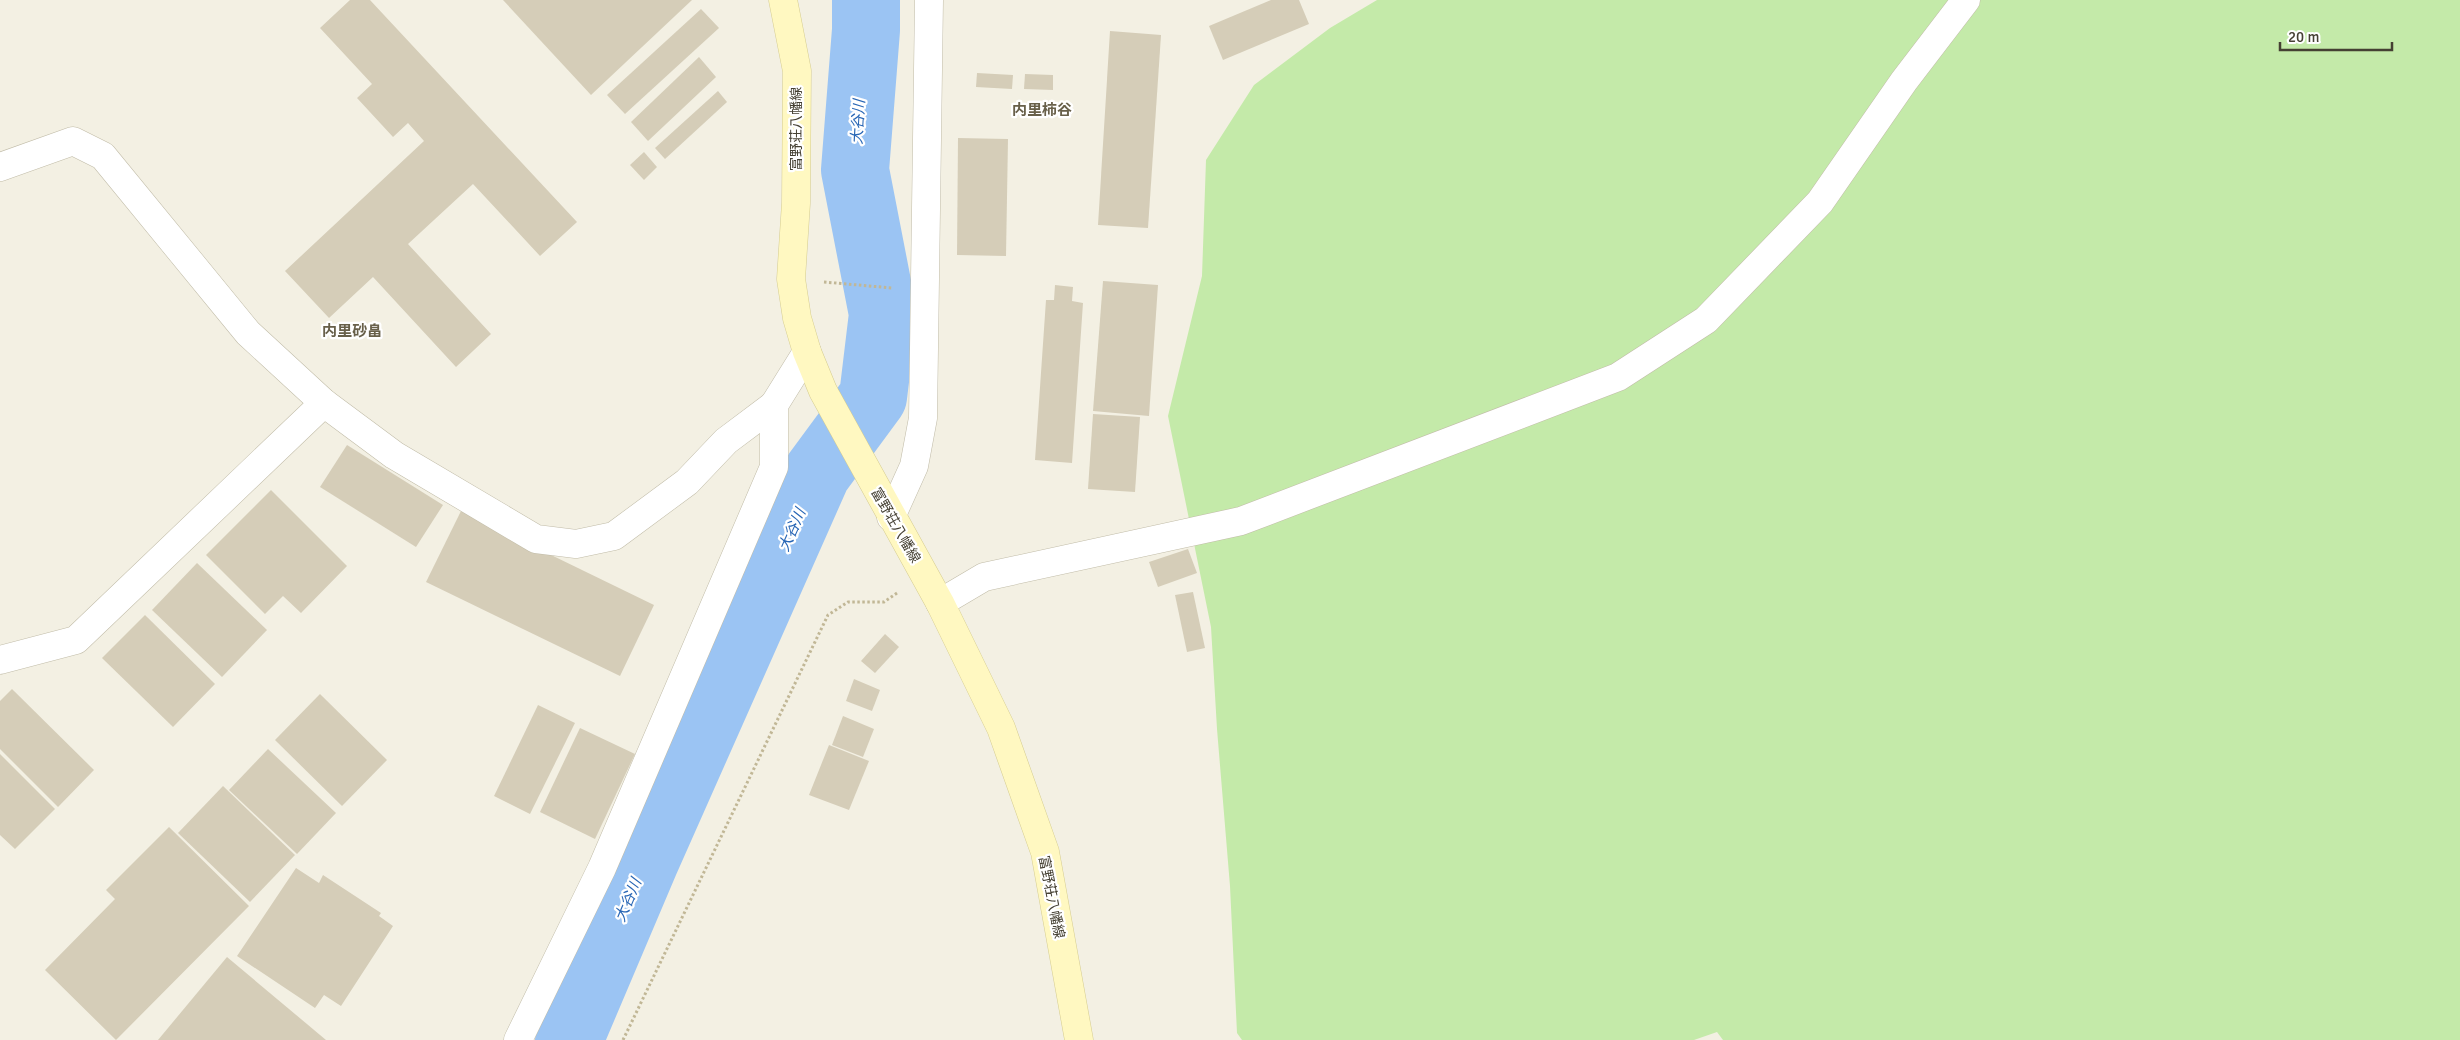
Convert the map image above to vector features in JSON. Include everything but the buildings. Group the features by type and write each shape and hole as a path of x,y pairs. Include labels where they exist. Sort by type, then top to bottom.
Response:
{"main road":[{"name":"富野荘八幡線","path":"783,0 797,71 796,203 791,279 797,318 806,352 823,391 867,474 940,603 1001,728 1044,852 1079,1040"}],"street":[{"path":"891,517 914,466 923,418 929,0"},
{"path":"940,603 984,577 1241,521 1618,376 1706,320 1820,202 1904,81 1966,0"},
{"path":"0,167 73,141 103,156 248,333 324,403 394,455 536,539 576,544 614,536 687,482 726,441 774,405 806,352"},
{"path":"0,660 76,640 324,403"},
{"path":"518,1040 602,868 774,467 774,405"}],"path":[{"path":"791,279 925,291"},
{"path":"623,1040 828,615 848,602 884,602 924,573"}],"green space":[{"path":"1377,0 2460,0 2460,1040 1723,1040 1717,1032 1694,1040 1242,1040 1237,1033 1230,886 1211,627 1168,416 1202,276 1206,160 1254,85 1330,28"}],"waterway":[{"name":"大谷川","path":"569,1040 645,861 817,473 873,397 883,314 855,170 866,30 866,0"}],"district":[{"name":"内里柿谷","path":"1042,110"},
{"name":"内里砂畠","path":"352,331"}]}
